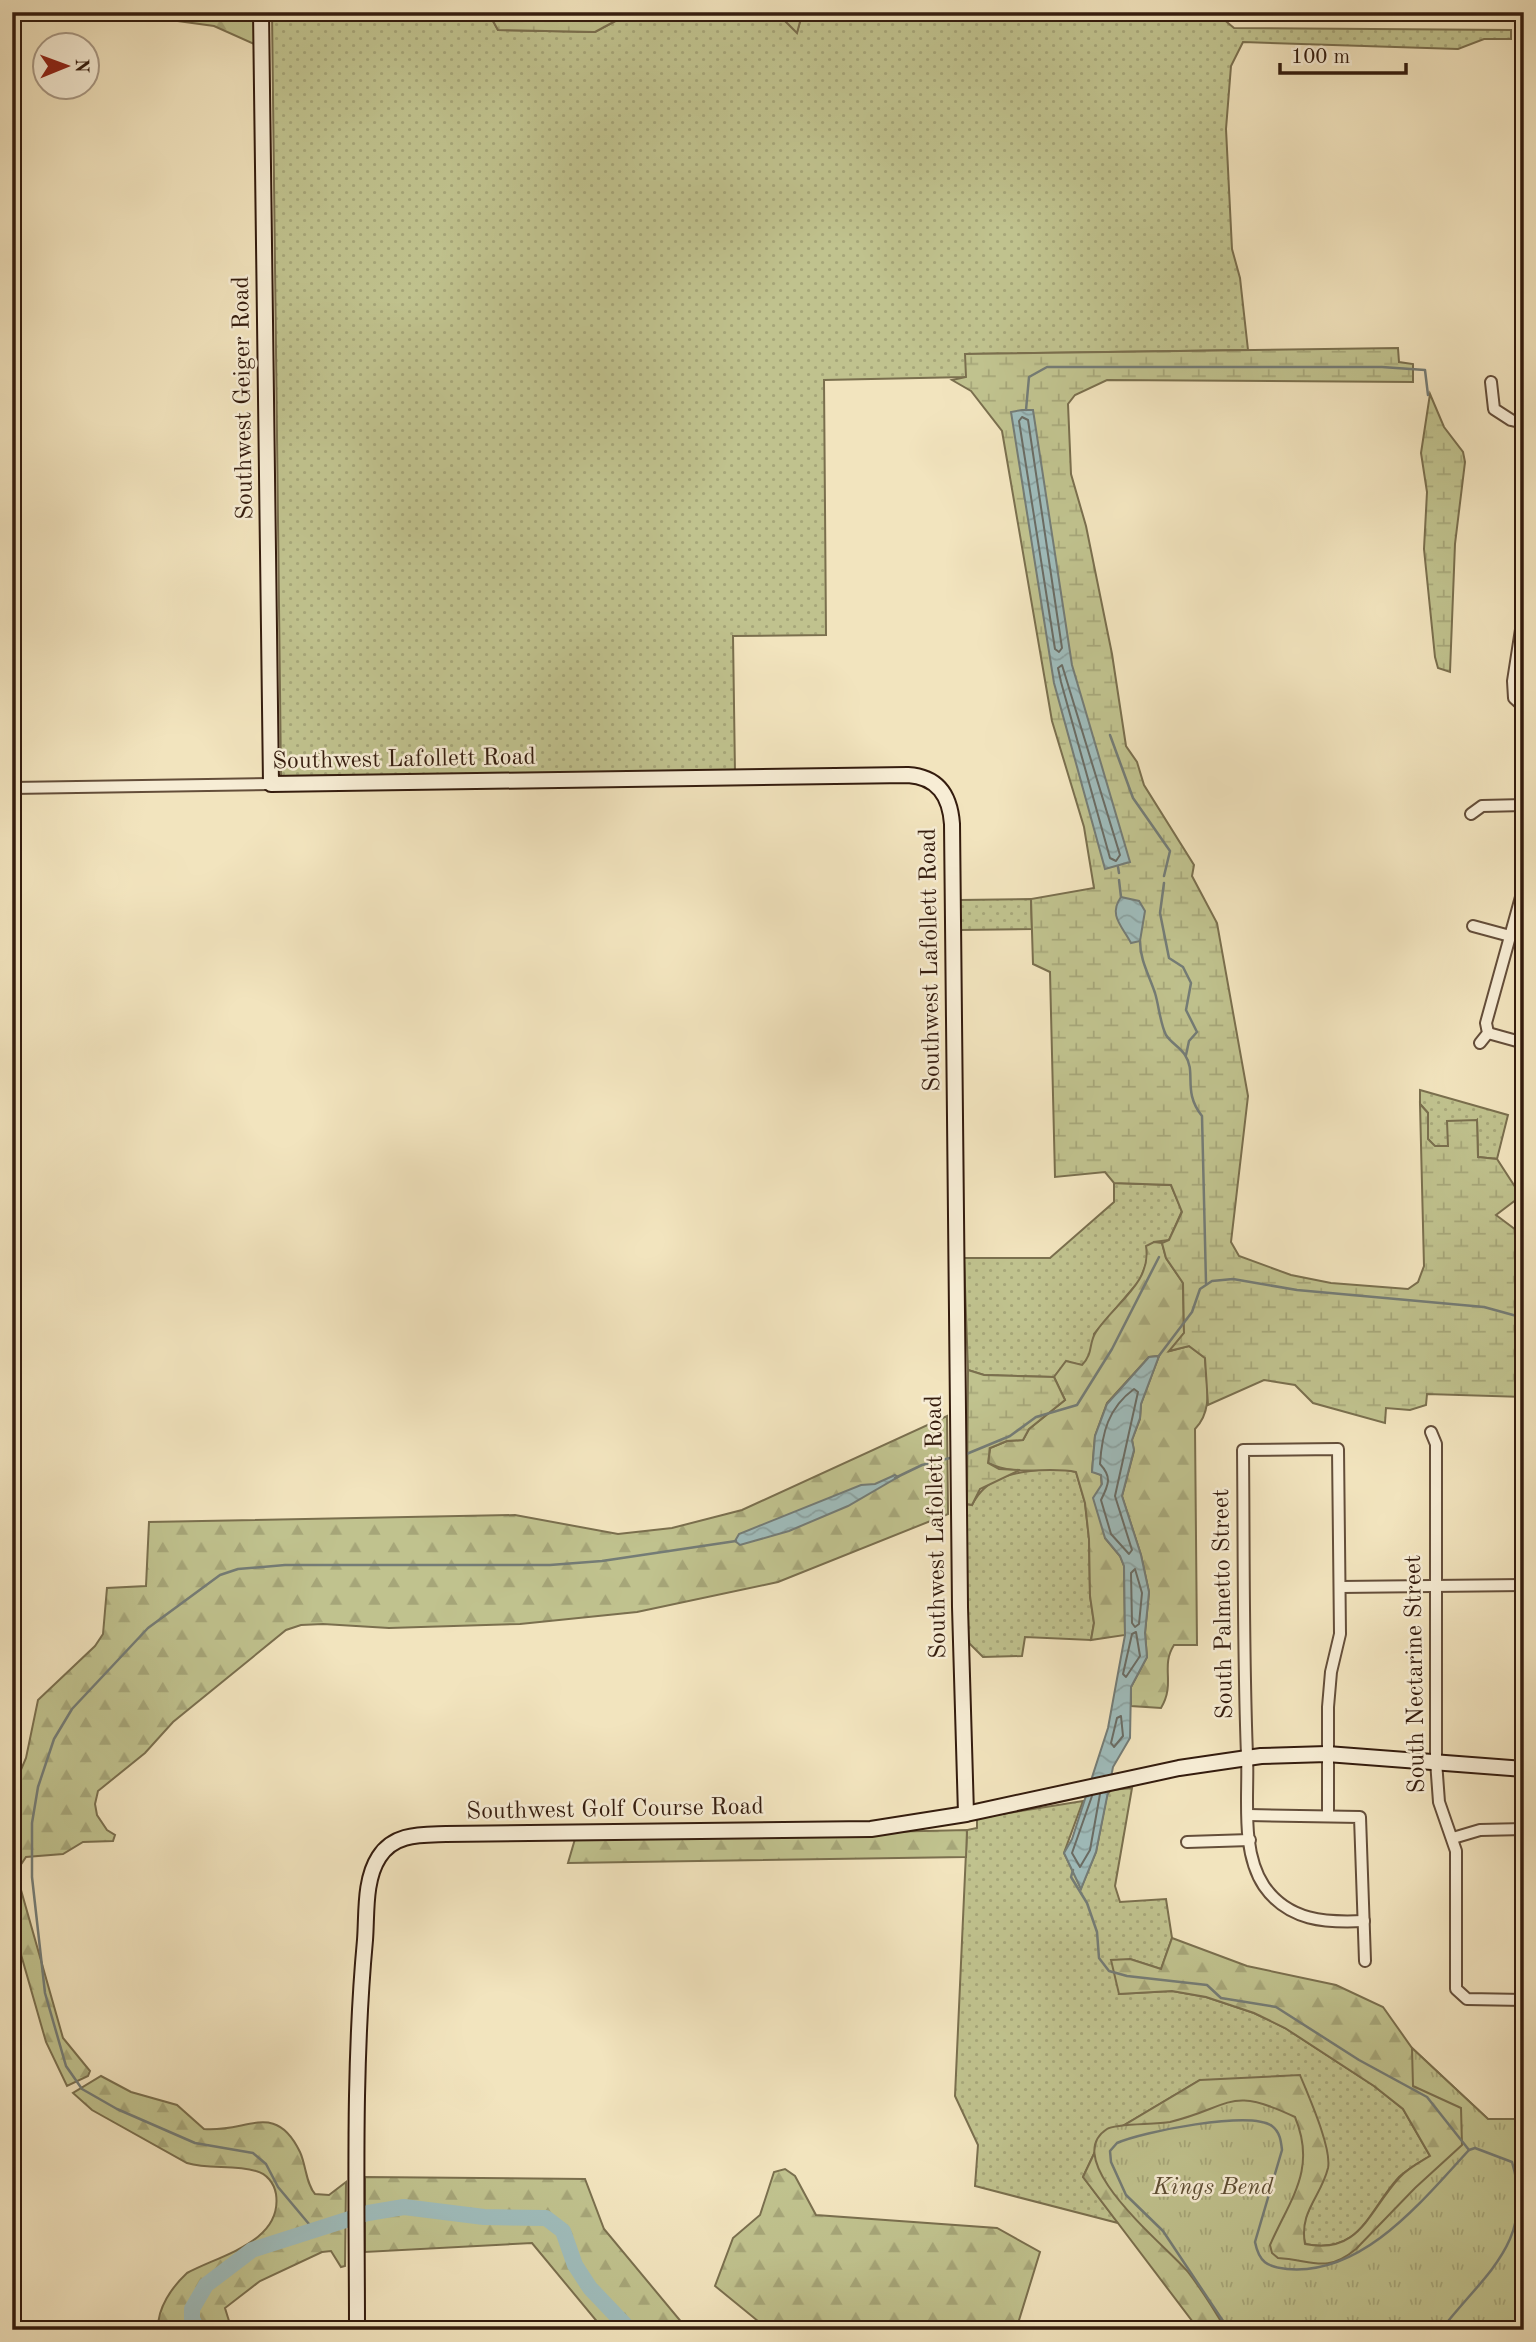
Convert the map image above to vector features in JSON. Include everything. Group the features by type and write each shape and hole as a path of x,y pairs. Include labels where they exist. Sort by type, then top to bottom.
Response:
{"street":[{"name":"Southwest Geiger Road","path":"261,12 271,784"},
{"path":"1491,382 1494,409 1511,420 1524,423"},
{"path":"1524,610 1513,681 1514,698 1524,707"},
{"name":"Southwest Lafollett Road","path":"12,788 908,775 924,778 939,786 949,801 952,824 959,1516 967,1814"},
{"path":"1471,814 1482,806 1524,805"},
{"path":"1480,1043 1488,1033 1486,1023 1524,886"},
{"path":"1473,926 1510,936"},
{"path":"1488,1033 1524,1043"},
{"name":"South Nectarine Street","path":"1431,1432 1436,1444 1436,1761 1439,1802 1453,1838 1456,1855 1456,1986 1460,1996 1468,2000 1524,2000"},
{"name":"South Palmetto Street","path":"1340,1587 1338,1449 1243,1450 1250,1840 1260,1879 1283,1905 1316,1920 1364,1922"},
{"path":"1328,1815 1327,1754 1331,1672 1340,1634 1340,1587 1524,1585"},
{"name":"Southwest Golf Course Road","path":"357,2330 357,2047 371,1877 383,1851 398,1839 437,1834 871,1829 967,1814 1149,1774 1247,1757 1327,1754 1524,1769"},
{"path":"1250,1815 1360,1817 1366,1961"},
{"path":"1453,1838 1480,1830 1524,1829"},
{"path":"1187,1842 1250,1840"}],"green space":[{"path":"112,12 254,12 254,44 214,26"},
{"path":"272,12 488,12 498,30 595,32 632,12 776,12 797,32 801,18 814,12 1215,12 1234,28 1511,30 1511,39 1484,39 1458,49 1243,42 1231,66 1226,129 1232,249 1240,278 1248,350 966,354 966,377 824,380 826,635 733,636 735,773 281,776"},
{"path":"488,12 632,12 595,32 498,30"},
{"path":"776,12 814,12 801,18 797,33"},
{"path":"1398,348 1399,362 1413,364 1413,382 1107,380 1075,395 1068,404 1071,474 1086,526 1112,654 1126,746 1137,762 1144,785 1194,865 1192,876 1217,923 1248,1096 1231,1242 1239,1256 1291,1275 1331,1283 1408,1289 1418,1282 1424,1266 1420,1104 1428,1113 1428,1139 1435,1146 1448,1146 1447,1121 1477,1120 1478,1157 1497,1159 1521,1196 1496,1215 1524,1236 1524,1397 1427,1394 1426,1405 1410,1410 1386,1408 1385,1423 1313,1403 1295,1385 1264,1380 1208,1405 1205,1358 1189,1346 1169,1351 1184,1333 1183,1283 1166,1258 1162,1243 1169,1240 1182,1212 1171,1185 1114,1183 1105,1172 1055,1177 1050,972 1033,964 1031,899 1094,888 1084,827 1052,721 1002,431 971,391 952,380 966,377 965,354"},
{"path":"1430,394 1444,427 1463,452 1465,462 1455,544 1450,672 1438,668 1435,657 1424,549 1427,492 1421,453"},
{"path":"1031,899 1032,929 960,930 960,900"},
{"path":"1420,1090 1508,1115 1497,1159 1478,1157 1477,1120 1448,1146 1434,1146 1428,1139 1428,1113 1420,1104"},
{"path":"1114,1183 1171,1185 1182,1211 1169,1240 1154,1242 1140,1280 1094,1334 1092,1355 1082,1365 1066,1362 1054,1377 984,1375 968,1370 964,1258 1050,1258 1114,1202"},
{"path":"1154,1242 1162,1243 1166,1258 1183,1283 1184,1333 1170,1351 1189,1346 1205,1358 1208,1396 1205,1413 1195,1429 1197,1645 1174,1645 1168,1661 1167,1691 1161,1708 1131,1706 1131,1687 1147,1657 1145,1633 1149,1592 1141,1555 1122,1496 1134,1451 1132,1440 1140,1419 1141,1404 1159,1356 1149,1357 1107,1403 1095,1436 1092,1471 1101,1475 1105,1538 1120,1556 1124,1566 1125,1635 1091,1640 1094,1623 1090,1596 1089,1539 1085,1503 1076,1472 1009,1469 988,1463 990,1448 1007,1441 1023,1440 1029,1429 1065,1400 1054,1377 1066,1361 1082,1365 1086,1360 1096,1332 1138,1282 1146,1259 1146,1246"},
{"path":"968,1370 984,1375 1054,1377 1065,1400 1029,1429 1023,1440 1007,1441 990,1448 988,1463 999,1469 1020,1470 980,1489 972,1505 967,1504"},
{"path":"947,1416 948,1514 778,1582 637,1612 520,1624 389,1628 323,1624 301,1625 286,1630 173,1722 145,1753 98,1791 95,1804 97,1815 107,1830 115,1835 113,1841 83,1842 63,1854 26,1857 20,1866 21,1890 63,2038 90,2071 88,2076 67,2086 46,2042 12,1923 12,1791 26,1758 38,1700 95,1646 103,1634 107,1588 146,1586 149,1522 515,1515 618,1534 672,1528 742,1510"},
{"path":"1057,1468 1076,1472 1085,1503 1094,1623 1091,1640 1025,1637 1022,1656 983,1657 967,1641 967,1504 972,1505 979,1494 997,1479 1020,1472"},
{"path":"1132,1788 1115,1886 1120,1902 1166,1899 1172,1938 1161,1969 1130,1959 1119,1994 1172,1991 1206,1997 1254,2013 1285,2028 1374,2086 1403,2109 1430,2156 1399,2177 1361,2228 1339,2243 1324,2246 1305,2244 1302,2226 1328,2166 1200,2080 1101,2139 1083,2177 1118,2223 975,2186 978,2145 955,2096 967,1830 977,1828 977,1818 1083,1801 1064,1853 1081,1888 1096,1852 1107,1795 1111,1790"},
{"path":"967,1830 966,1857 568,1863 575,1839"},
{"name":"Kings Bend","path":"1172,1938 1247,1966 1336,1985 1383,2007 1412,2048 1488,2119 1524,2136 1524,2330 1199,2330 1083,2177 1101,2139 1200,2080 1300,2075 1318,2122 1328,2159 1325,2178 1305,2222 1305,2244 1324,2246 1351,2237 1370,2217 1399,2178 1430,2156 1403,2109 1374,2086 1285,2028 1254,2013 1206,1997 1172,1991 1119,1994 1111,1960 1130,1959 1161,1969"},
{"name":"Kings Bend","path":"1412,2048 1488,2119 1524,2119 1524,2330 1226,2330 1188,2272 1141,2225 1106,2182 1096,2162 1095,2143 1112,2127 1170,2122 1231,2102 1256,2102 1295,2117 1301,2136 1302,2169 1298,2184 1270,2245 1272,2253 1278,2258 1318,2264 1336,2261 1356,2249 1415,2188 1462,2145 1461,2108 1413,2086"},
{"path":"101,2076 131,2092 177,2105 204,2129 259,2122 280,2127 290,2136 300,2152 315,2194 329,2195 346,2182 345,2266 341,2267 331,2251 322,2252 260,2281 225,2308 229,2321 239,2330 158,2330 166,2298 176,2285 187,2273 232,2253 260,2235 270,2224 276,2210 276,2194 274,2186 260,2172 187,2163 92,2110 73,2093"},
{"path":"785,2169 795,2176 816,2215 997,2228 1040,2252 1016,2330 769,2330 715,2286 733,2238 760,2215 774,2172"},
{"path":"365,2177 585,2179 604,2229 688,2330 604,2330 532,2243 365,2252"}],"water":[{"path":"1033,410 1072,665 1130,862 1105,869 1054,683 1011,412"},
{"path":"1121,897 1139,901 1145,911 1140,941 1131,943 1118,920 1116,909"},
{"path":"1159,1356 1141,1404 1140,1418 1132,1440 1134,1450 1122,1496 1141,1555 1149,1592 1145,1633 1147,1657 1131,1687 1130,1738 1113,1767 1096,1852 1081,1889 1064,1853 1072,1839 1108,1728 1125,1635 1124,1566 1120,1556 1105,1538 1093,1498 1102,1484 1101,1475 1092,1472 1095,1436 1107,1404 1149,1357"},
{"path":"895,1475 898,1477 848,1506 789,1531 740,1545 735,1541 739,1534 861,1485 875,1484"}],"waterway":[{"path":"1026,410 1029,377 1047,367 1382,367 1425,370 1428,395"},
{"path":"1110,735 1133,798 1170,851 1164,876"},
{"path":"1118,867 1119,873"},
{"path":"1119,880 1121,897"},
{"path":"1164,883 1160,913 1169,958 1183,967 1191,983 1186,1010 1197,1032 1189,1041 1186,1055"},
{"path":"1140,941 1143,961 1155,993 1164,1030 1188,1062 1193,1098 1202,1116 1206,1283"},
{"path":"964,1455 1010,1436 1036,1417 1077,1405 1112,1349 1159,1257"},
{"path":"1158,1357 1192,1312 1200,1289 1212,1281 1233,1279 1297,1290 1484,1307 1524,1318"},
{"path":"895,1478 922,1465 954,1457"},
{"path":"314,2230 278,2187 266,2164 253,2153 195,2143 117,2109 82,2089 66,2066 45,1993 32,1877 32,1823 38,1787 54,1739 72,1709 148,1628 220,1575 238,1569 285,1565 550,1565 602,1561 736,1541"},
{"path":"1073,1870 1071,1877 1087,1903 1097,1932 1099,1958 1109,1971 1127,1976 1207,1985 1221,1998 1276,2007 1359,2060 1427,2097 1469,2150"},
{"path":"1229,2330 1163,2231 1126,2195 1111,2162 1110,2151 1117,2143 1148,2133 1220,2121 1260,2122 1275,2128 1282,2150 1255,2242 1265,2262 1287,2269 1315,2268 1341,2261 1366,2248 1411,2212 1469,2150 1475,2148 1512,2162 1518,2190 1517,2214 1511,2236 1489,2273 1441,2330"},
{"path":"198,2330 192,2319 192,2309 206,2285 252,2250 368,2213 404,2207 484,2217 546,2218 563,2231 575,2265 590,2288 630,2330"}]}
